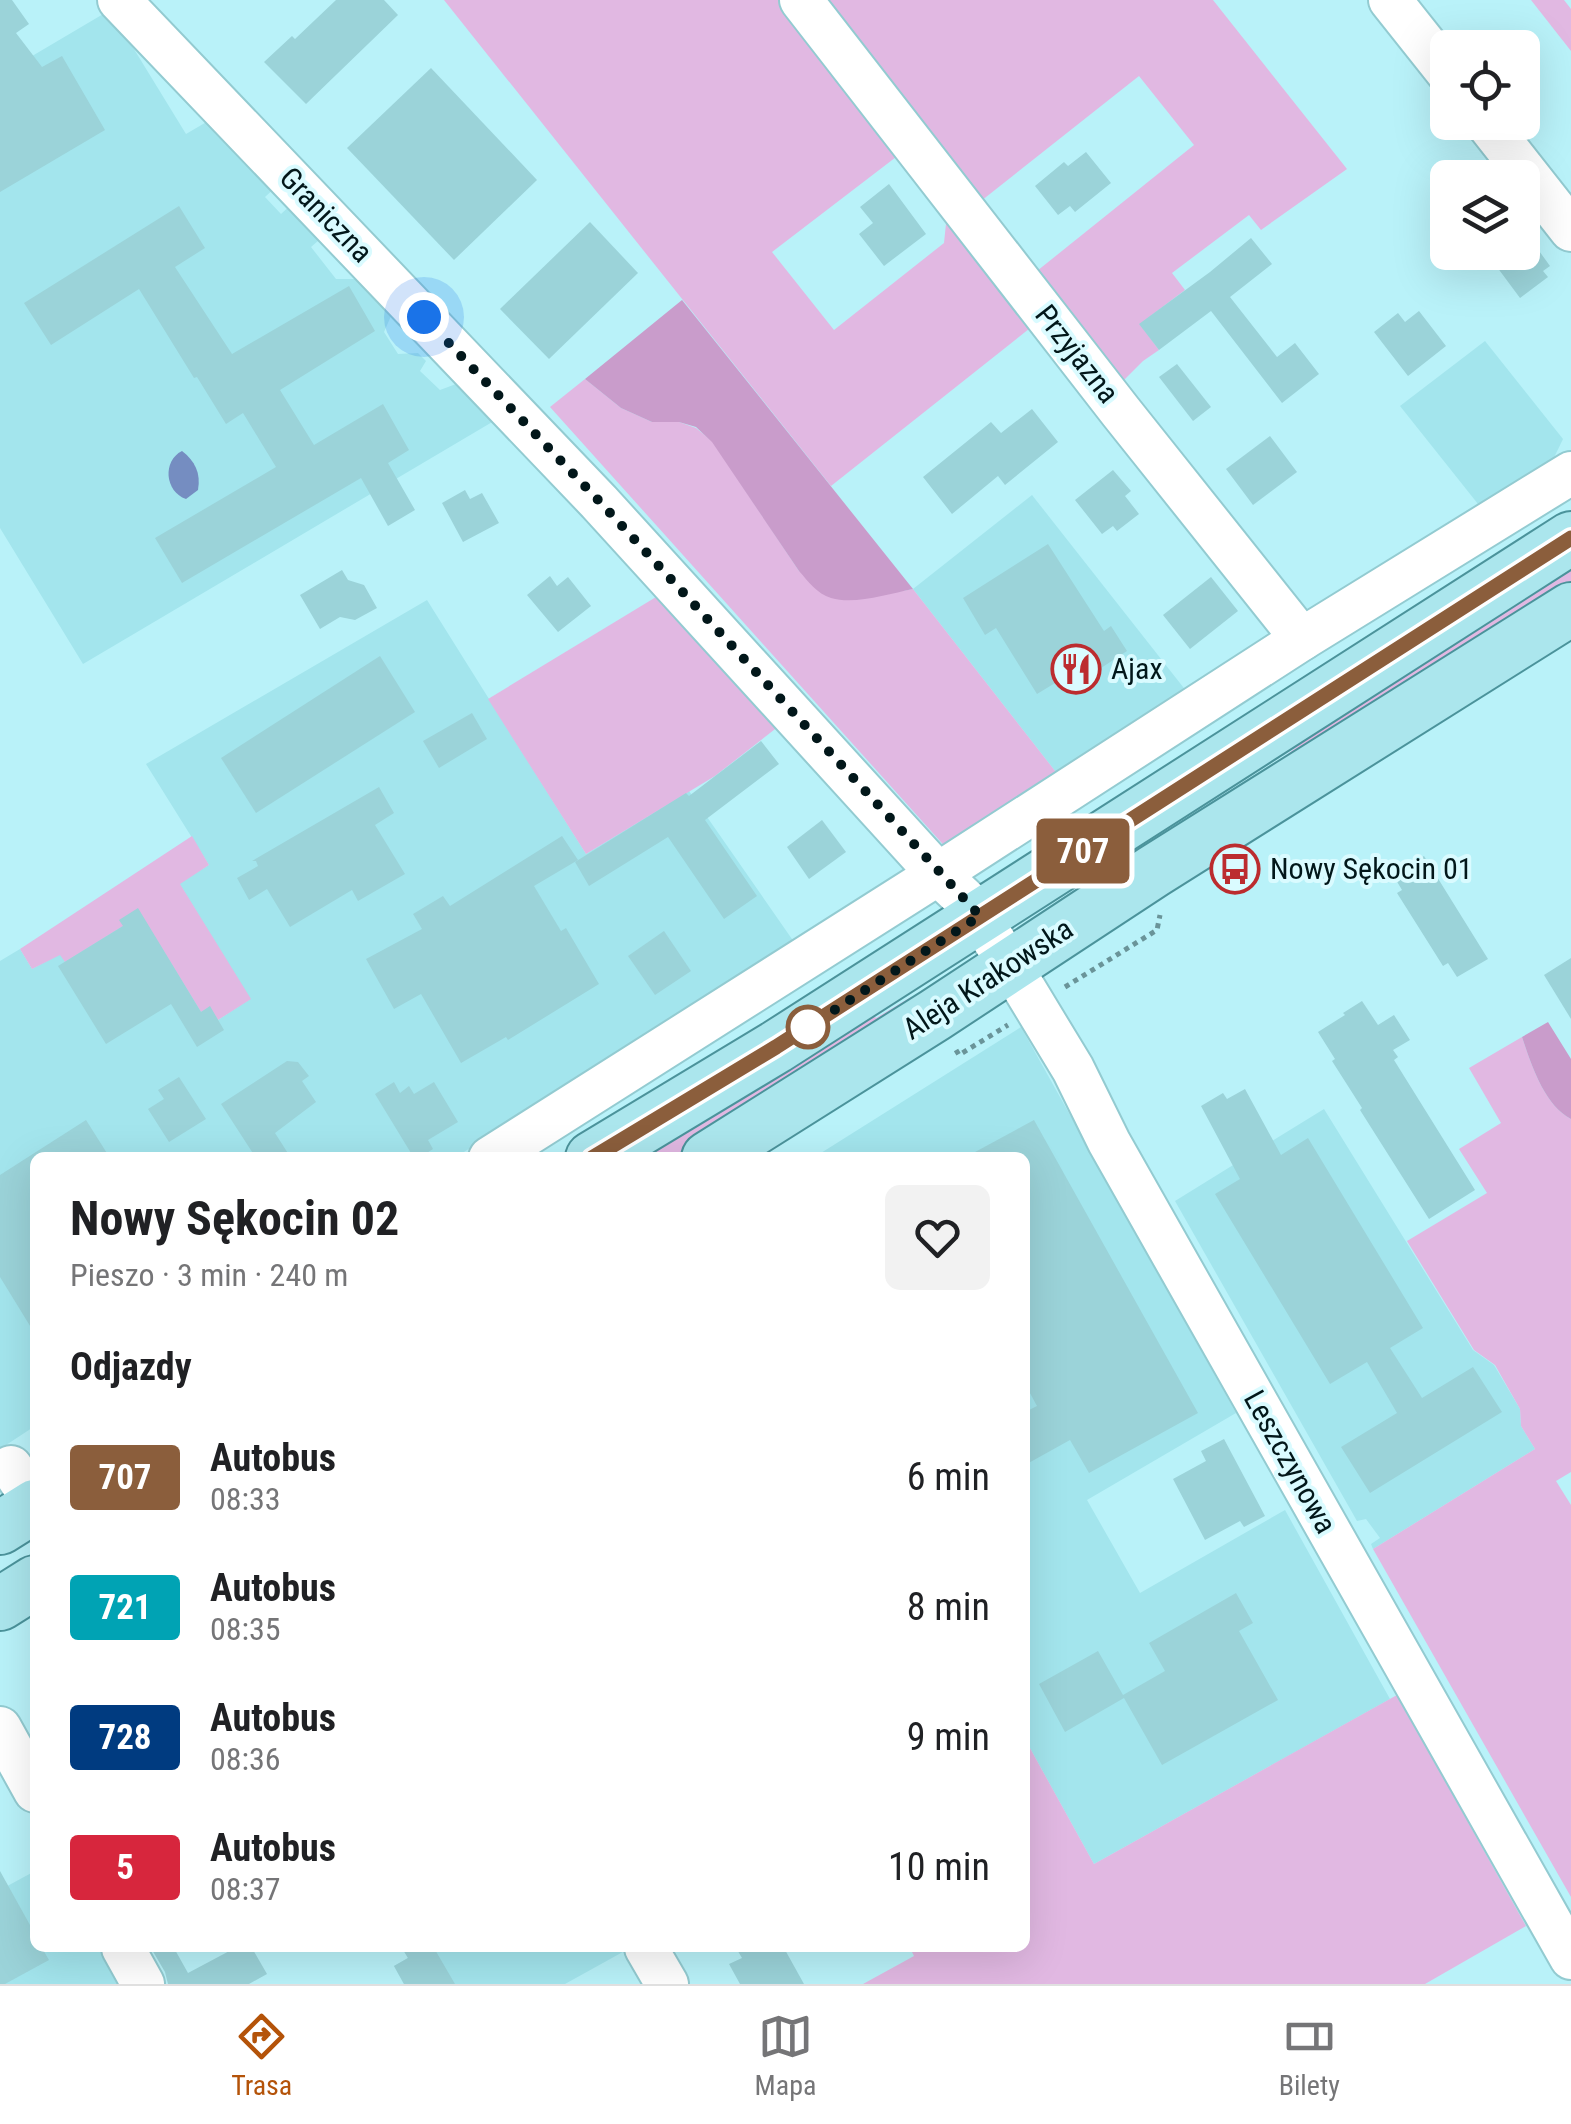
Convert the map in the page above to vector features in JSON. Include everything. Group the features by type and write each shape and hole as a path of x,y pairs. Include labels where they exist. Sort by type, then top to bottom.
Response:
{"main road":[{"name":"Aleja Krakowska","path":"602,1152 776,1047 1571,538"},
{"name":"Aleja Krakowska","path":"717,1152 1571,608"},
{"path":"0,1528 23,1480"},
{"path":"0,1604 30,1585"}],"street":[{"name":"Graniczna","path":"118,0 600,502 980,916"},
{"name":"Przyjazna","path":"802,0 1302,639"},
{"path":"1390,0 1430,51"},
{"path":"1500,140 1571,230"},
{"path":"499,1152 1302,639 1571,474"},
{"path":"1399,580 1428,628"},
{"path":"1194,708 1226,758"},
{"name":"Leszczynowa","path":"980,916 1072,1069 1109,1142 1571,1958"},
{"path":"0,1728 30,1781"},
{"path":"125,1952 144,1984"},
{"path":"648,1952 667,1984"}],"path":[{"path":"1058,992 1157,930"},
{"path":"959,1056 1007,1026"}],"shaded area":[{"path":"444,0 779,0 900,154 772,252 834,330 944,243 947,214 1039,321 831,486"},
{"path":"824,0 1213,0 1347,169 1261,230 1249,215 1172,273 1185,290 1140,324 1159,350 1123,381 1037,271 1194,145 1139,76 981,201"},
{"path":"1531,0 1564,0 1571,9 1571,51"},
{"path":"110,10 186,134 215,117 279,184 265,197 281,214 295,201 326,234 311,247 336,279 368,279 395,307 384,332 398,354 418,353 426,361 420,371 440,390 464,381 499,418 83,664 0,528 0,75"},
{"path":"682,300 913,589 850,600 821,594 799,571 712,442 696,427 679,422 652,422 621,408 585,379"},
{"path":"1485,341 1563,439 1548,470 1478,504 1400,406"},
{"path":"585,379 621,408 652,422 679,422 696,428 713,442 799,571 856,599 913,589 1059,776 949,851 550,407"},
{"path":"182,451 194,463 199,478 198,490 186,499 174,490 169,476 171,462"},
{"path":"1032,495 1187,692 1059,776 913,589"},
{"path":"1571,566 1571,588 1243,789 1326,724"},
{"path":"661,594 779,726 715,776 586,854 488,699"},
{"path":"427,600 586,854 689,791 794,942 464,1152 30,1152 30,1429 0,1449 0,961 20,949 32,969 60,954 65,961 138,908 201,1011 210,1006 218,1020 250,999 179,883 209,865 146,764"},
{"path":"192,836 209,865 180,884 251,999 218,1020 210,1007 201,1012 138,909 123,926 65,962 60,955 32,969 20,949"},
{"path":"911,997 916,1005 682,1152 639,1152 868,1008 876,1018"},
{"path":"1548,1022 1571,1059 1571,1119 1546,1094 1522,1037"},
{"path":"1021,1027 1236,1413 1087,1500 1140,1593 1285,1510 1390,1699 1094,1864 1030,1748 1030,1152 823,1152"},
{"path":"1522,1037 1546,1094 1571,1119 1571,1472 1556,1481 1571,1505 1571,1897 1373,1549 1535,1449 1521,1426 1520,1409 1495,1365 1474,1350 1407,1241 1487,1193 1459,1149 1501,1123 1469,1068"},
{"path":"1324,1109 1473,1350 1494,1365 1520,1409 1521,1426 1535,1449 1373,1549 1371,1544 1380,1538 1366,1519 1357,1521 1175,1201"},
{"path":"1397,1695 1526,1926 1425,1984 863,1984 914,1956 912,1952 1030,1952 1030,1748 1094,1864"},
{"path":"30,1874 30,1952 103,1952 121,1984 0,1984 0,1890"},
{"path":"404,1952 623,1952 565,1984 404,1984 394,1966 408,1958"}],"building":[{"path":"0,0 12,0 29,24 16,33 42,67 62,56 105,130 0,192"},
{"path":"336,0 384,0 398,15 306,104 264,62"},
{"path":"431,68 537,180 454,260 347,148"},
{"path":"1086,152 1111,183 1075,212 1070,206 1058,215 1035,186 1064,162 1068,166"},
{"path":"889,184 926,234 884,266 859,234 873,223 860,207"},
{"path":"179,206 205,248 175,267 232,354 349,286 375,331 280,390 314,445 383,404 409,450 388,463 415,510 388,526 361,478 182,583 155,538 276,467 243,413 226,424 139,289 51,345 24,303"},
{"path":"590,222 638,273 549,359 500,309"},
{"path":"1251,238 1272,264 1230,297 1277,357 1295,343 1319,374 1282,403 1211,311 1159,350 1139,324"},
{"path":"1540,252 1550,266 1543,271 1548,277 1520,298 1499,270 1540,270"},
{"path":"1419,311 1446,346 1408,376 1374,332 1398,313 1405,322"},
{"path":"1177,364 1211,407 1193,421 1159,377"},
{"path":"1032,409 1058,442 1005,485 998,476 952,514 923,477 991,422 1001,433"},
{"path":"1270,436 1297,472 1253,505 1226,469"},
{"path":"1113,470 1131,491 1125,496 1139,514 1117,531 1113,526 1102,534 1075,500"},
{"path":"465,490 470,499 482,493 499,523 463,542 442,503"},
{"path":"1048,544 1104,631 1111,626 1127,651 1072,687 1065,677 1037,694 996,628 985,635 963,598"},
{"path":"342,570 348,580 364,585 377,608 355,620 340,617 320,629 300,595"},
{"path":"550,576 557,586 568,577 591,606 558,632 527,595"},
{"path":"1211,577 1238,611 1190,649 1163,615"},
{"path":"380,656 415,712 256,813 221,758"},
{"path":"472,713 487,739 439,768 423,741"},
{"path":"761,741 779,764 705,820 757,896 724,919 668,837 589,886 575,862 686,793 689,796"},
{"path":"379,787 394,813 375,825 405,874 358,901 352,890 290,927 267,889 249,900 237,878 258,866 252,861"},
{"path":"822,820 846,852 809,879 787,847"},
{"path":"562,836 578,860 534,886 561,931 566,928 599,984 508,1040 506,1037 461,1063 421,994 394,1009 366,959 422,929 413,914 443,896 450,906"},
{"path":"1424,856 1488,959 1457,977 1448,963 1443,966 1397,893 1402,890 1393,875"},
{"path":"138,908 201,1012 210,1006 224,1030 197,1047 171,1004 106,1044 58,966 123,926 119,920"},
{"path":"664,931 691,971 655,995 628,956"},
{"path":"1571,958 1571,1019 1544,975"},
{"path":"1362,1001 1378,1025 1394,1015 1410,1040 1393,1050 1398,1057 1394,1060 1475,1190 1429,1219 1360,1110 1318,1032"},
{"path":"287,1061 298,1062 309,1076 302,1081 316,1102 275,1133 287,1152 252,1152 221,1104"},
{"path":"179,1077 206,1119 169,1142 148,1109 164,1099 158,1090"},
{"path":"394,1082 400,1093 409,1086 414,1094 434,1082 458,1122 428,1140 433,1149 428,1152 410,1152 375,1094"},
{"path":"1245,1089 1281,1155 1308,1138 1423,1328 1390,1348 1422,1398 1473,1367 1502,1412 1370,1493 1341,1447 1397,1413 1367,1362 1330,1384 1215,1194 1240,1179 1201,1106 1223,1093 1227,1099"},
{"path":"86,1120 106,1152 36,1152"},
{"path":"1034,1120 1198,1413 1089,1473 1070,1440 1030,1462 1030,1410 1037,1406 1030,1393 1030,1152 975,1152"},
{"path":"30,1156 30,1326 0,1277 0,1175"},
{"path":"1224,1439 1265,1516 1244,1527 1240,1521 1205,1540 1173,1479 1206,1461 1201,1451"},
{"path":"1236,1593 1253,1623 1239,1631 1278,1700 1162,1765 1124,1698 1065,1732 1039,1684 1098,1651 1123,1695 1165,1671 1149,1643"},
{"path":"0,1871 30,1925 30,1952 44,1952 49,1960 0,1984"},
{"path":"153,1952 176,1952 188,1973 227,1952 254,1952 267,1974 249,1984 168,1984"},
{"path":"404,1952 436,1952 455,1984 404,1984 394,1966 408,1958"},
{"path":"738,1952 786,1952 804,1984 740,1984 729,1964 742,1958"}],"bus line":[{"name":"707","path":"602,1152 776,1047 1571,538"}],"place":[{"name":"Ajax","path":"1076,669"},
{"name":"Nowy Sękocin 01","path":"1235,869"}],"route":[{"path":"424,317 600,502 980,916 808,1027"}]}
